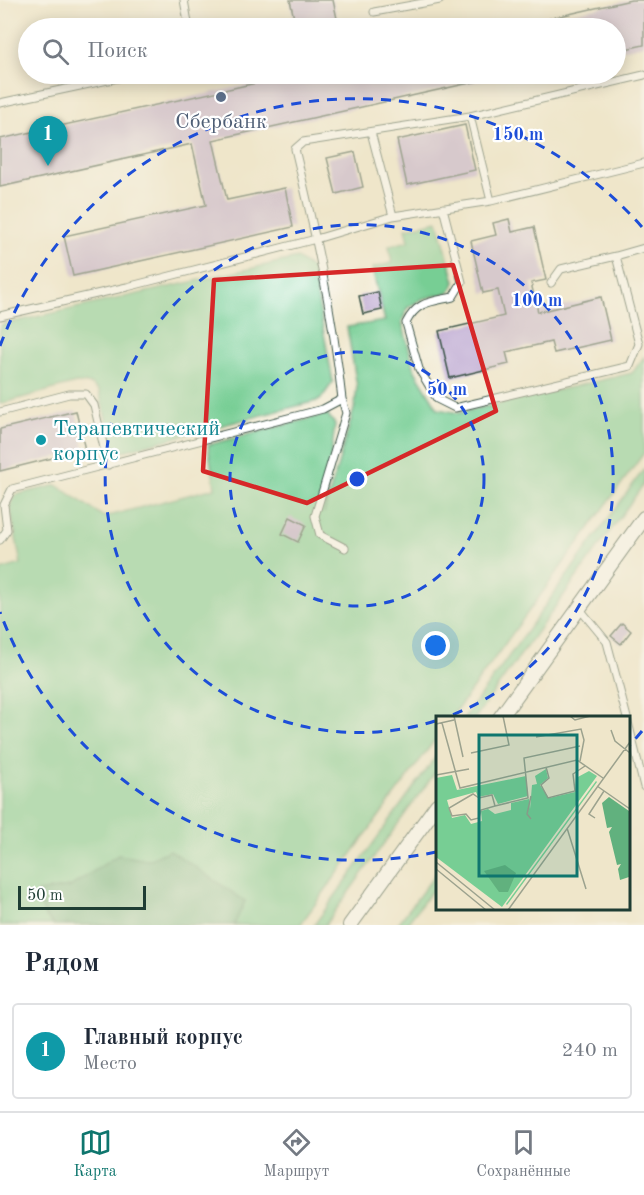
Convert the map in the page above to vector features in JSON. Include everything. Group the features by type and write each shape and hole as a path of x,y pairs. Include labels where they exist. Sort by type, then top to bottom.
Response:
{"street":[{"path":"501,716 644,518"},
{"path":"350,925 436,806"}],"lane":[{"path":"184,0 187,18"},
{"path":"374,12 440,0"},
{"path":"626,79 644,75"},
{"path":"0,103 89,84"},
{"path":"345,548 320,535 315,516 346,412 316,239 295,149 303,142 470,117 607,84"},
{"path":"470,117 491,201"},
{"path":"371,132 393,216"},
{"path":"0,316 127,287 316,239 393,216 491,201 644,164"},
{"path":"444,208 462,282 453,297 423,304 412,312 406,324 418,369 437,399 455,408 630,366 639,344 616,256"},
{"path":"551,283 561,269 644,248"},
{"path":"0,412 69,394 86,394 94,405 108,465"},
{"path":"0,540 7,530 4,505 12,489 323,410 342,399"},
{"path":"579,608 607,642 626,716"},
{"path":"629,728 644,787"}],"highlighted area":[{"path":"453,265 496,411 307,503 203,471 214,280"}],"green space":[{"path":"438,221 455,282 450,292 422,299 407,308 402,322 415,371 438,409 459,413 632,373 644,357 644,453 452,716 436,716 436,738 300,925 0,925 0,570 21,564 10,507 15,495 57,485 104,517 215,488 208,445 327,414 335,424 324,513 355,406 357,386 347,327 385,321 372,268 392,263 389,246 409,241 406,228"},
{"path":"297,258 312,269 333,382 320,400 123,451 113,447 99,391 90,384 76,383 0,404 0,325"},
{"path":"644,469 644,484 476,716 465,716"},
{"path":"436,756 436,771 325,925 314,925"},
{"path":"170,850 245,901 234,925 54,925 45,916 37,892 70,887 118,855 148,860"},
{"path":"436,873 436,885 406,925 397,925"}],"building":[{"path":"290,0 333,0 337,18 294,18"},
{"path":"631,0 644,0 644,45 626,49 626,18 551,18"},
{"path":"251,84 465,84 213,140 227,200 285,188 293,227 73,276 64,236 206,205 192,144 0,187 0,139"},
{"path":"465,125 475,170 407,185 397,140"},
{"path":"355,152 363,187 336,194 327,158"},
{"path":"509,219 512,232 534,227 546,280 531,283 538,312 601,297 611,340 554,353 551,342 506,352 509,364 450,378 439,331 504,316 498,290 483,293 471,241 496,235 493,223"},
{"path":"378,292 382,310 363,314 359,296"},
{"name":"Терапевтический корпус","path":"76,411 85,450 0,471 0,429"},
{"path":"290,517 306,525 298,542 282,534"},
{"path":"622,623 631,631 621,644 611,636"}],"place":[{"name":"Сбербанк","path":"221,97"},
{"name":"Главный корпус","path":"48,166"},
{"name":"Терапевтический корпус","path":"41,440"}]}
